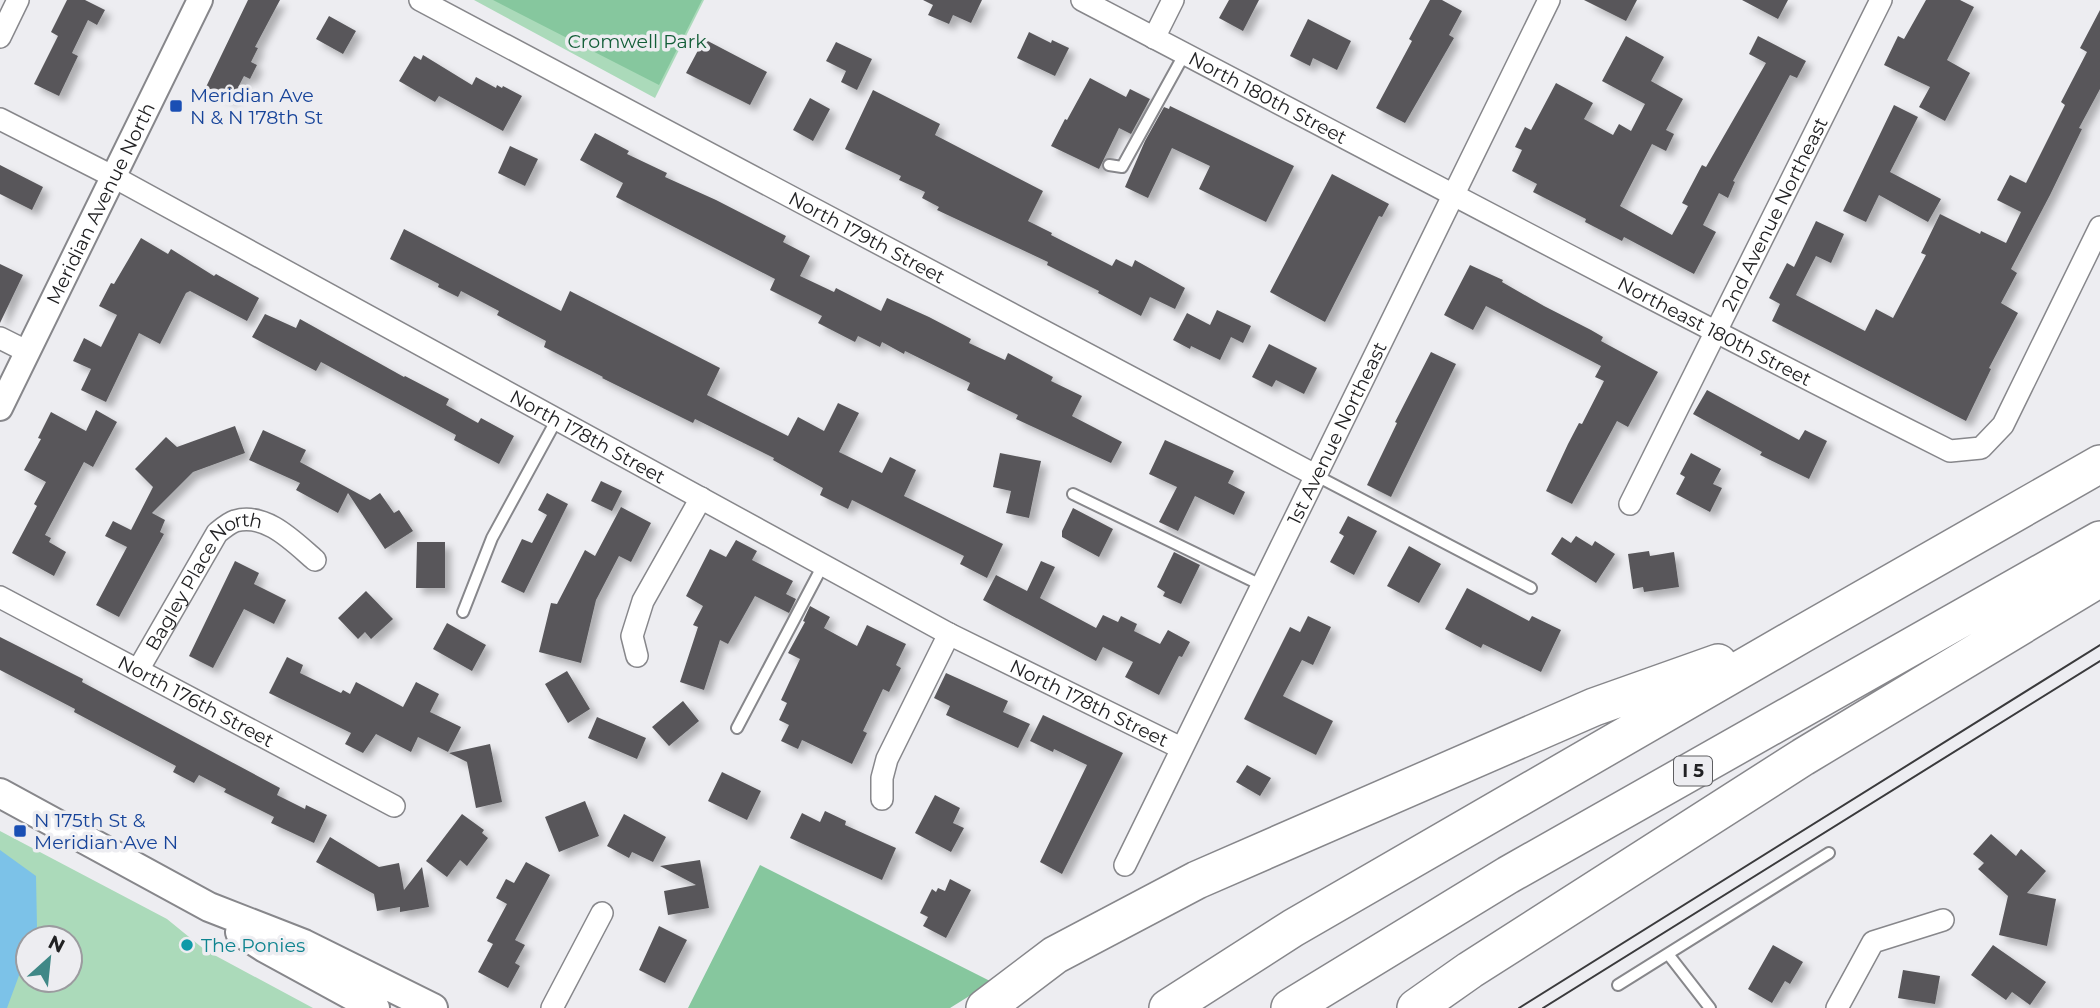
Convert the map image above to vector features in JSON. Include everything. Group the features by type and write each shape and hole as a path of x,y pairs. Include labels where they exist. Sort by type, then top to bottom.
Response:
{"highway":[{"path":"1168,1008 1305,921 2100,464"},
{"name":"I 5","path":"1290,1008 1508,875 2100,540"},
{"path":"1416,1008 1481,962 1803,757 2100,578"},
{"path":"985,1008 1055,955 1197,880 1594,708 1801,634"}],"main road":[{"path":"0,793 209,907 304,944 433,1008"},
{"path":"209,907 265,948 375,1008"}],"street":[{"path":"0,37 18,0"},
{"name":"Meridian Avenue North","path":"0,408 200,0"},
{"name":"North 179th Street","path":"420,0 1315,475"},
{"name":"North 180th Street","path":"1082,0 1454,194"},
{"path":"1154,38 1173,0"},
{"name":"1st Avenue Northeast","path":"1125,865 1549,0"},
{"name":"2nd Avenue Northeast","path":"1630,504 1881,0"},
{"name":"North 178th Street","path":"0,119 114,177 949,634 1181,748"},
{"name":"Northeast 180th Street","path":"1454,194 1714,333 1950,452 1981,448 2003,425 2100,227"},
{"path":"0,338 28,352"},
{"path":"637,656 632,636 643,601 701,498"},
{"name":"Bagley Place North","path":"138,670 216,533 233,521 253,519 278,529 315,560"},
{"name":"North 176th Street","path":"0,597 394,806"},
{"path":"882,799 882,778 887,760 949,634"},
{"path":"552,1008 602,913"},
{"path":"1838,1008 1873,942 1943,920"}],"lane":[{"path":"1109,166 1122,167 1185,53"},
{"path":"463,612 492,538 557,419"},
{"path":"1315,475 1531,588"},
{"path":"1073,494 1261,585"},
{"path":"737,728 823,565"},
{"path":"1618,985 1829,853"},
{"path":"1668,954 1710,1008"}],"green space":[{"name":"Cromwell Park","path":"474,0 704,0 655,98"},
{"name":"Cromwell Park","path":"493,0 702,0 659,85"},
{"path":"0,831 167,919 205,950 313,1008 0,1008"},
{"path":"760,865 992,982 950,1008 688,1008"}],"water":[{"path":"0,850 36,876 37,924 14,924 14,989 7,1008 0,1008"}],"building":[{"path":"67,0 85,0 105,10 97,25 88,20 72,53 78,56 59,96 34,84 58,36 51,32"},
{"path":"248,0 280,0 255,47 258,48 251,62 257,65 250,79 244,76 232,99 206,87"},
{"path":"923,0 982,0 971,23 953,15 949,24 928,15 933,5"},
{"path":"1229,0 1259,0 1243,31 1219,18"},
{"path":"1430,0 1442,0 1462,11 1449,35 1454,38 1405,123 1376,108 1412,41 1409,39"},
{"path":"1584,0 1637,0 1626,21"},
{"path":"1742,0 1788,0 1778,19"},
{"path":"1926,0 1960,0 1974,7 1947,60 1970,73 1945,121 1919,107 1930,87 1884,65 1898,36 1904,39"},
{"path":"2100,10 2100,89 2079,128 2082,129 2050,195 2011,269 2017,273 2001,303 2018,313 1989,368 1991,369 1966,421 1772,321 1780,304 1769,298 1787,263 1794,267 1816,221 1844,234 1831,263 1816,256 1796,295 1865,331 1876,309 1893,318 1926,255 1921,253 1940,214 1980,234 1981,231 2006,243 2021,212 1997,200 2010,175 2026,183 2065,105 2061,102 2087,52 2080,48"},
{"path":"329,16 356,31 343,54 316,39"},
{"path":"1308,19 1351,41 1337,70 1313,58 1310,66 1290,56"},
{"path":"1029,32 1069,48 1055,76 1017,58"},
{"path":"1626,36 1664,57 1651,81 1683,99 1666,130 1674,134 1666,151 1652,144 1620,206 1672,235 1688,206 1682,203 1702,165 1706,167 1766,63 1749,54 1758,36 1806,61 1797,78 1790,75 1733,181 1735,182 1728,198 1719,193 1703,225 1716,232 1694,274 1624,237 1622,241 1585,222 1586,219 1533,192 1537,184 1512,171 1522,150 1515,147 1525,127 1531,130 1556,83 1593,103 1584,119 1613,135 1619,124 1631,131 1645,104 1602,81"},
{"path":"704,39 767,72 750,105 686,73"},
{"path":"836,42 872,59 857,90 841,82 846,71 826,61"},
{"path":"423,55 472,85 476,77 496,88 497,85 502,88 503,86 522,96 503,131 439,96 435,102 399,81 414,56 421,60"},
{"path":"1090,78 1126,97 1130,89 1150,99 1131,134 1119,128 1099,169 1051,146"},
{"path":"873,90 940,124 935,135 1043,191 1028,221 1112,266 1116,259 1132,267 1135,260 1185,288 1175,309 1150,297 1141,316 1047,265 1048,262 937,210 939,207 922,198 925,192 899,180 901,176 845,149"},
{"path":"810,98 830,109 813,141 793,130"},
{"path":"1894,105 1918,117 1890,172 1941,199 1928,222 1879,195 1866,222 1843,211"},
{"path":"1170,106 1294,166 1266,222 1199,189 1210,166 1172,148 1148,198 1125,187 1145,141 1164,107 1169,109"},
{"path":"595,133 629,151 627,154 667,173 665,177 786,236 783,242 810,256 800,276 834,292 836,288 881,311 887,298 971,339 969,343 1005,360 1008,353 1053,377 1051,381 1082,396 1072,416 1122,442 1111,463 1016,419 1018,415 967,390 970,383 905,351 904,354 882,342 880,347 858,336 855,342 818,323 822,316 770,290 775,279 616,197 623,183 580,160"},
{"path":"510,146 538,159 525,186 498,173"},
{"path":"0,165 43,187 32,210 0,194"},
{"path":"1332,174 1389,204 1382,217 1379,216 1325,322 1270,292"},
{"path":"404,229 561,311 570,291 720,368 707,395 788,436 798,417 824,431 838,403 859,413 839,452 882,473 890,457 916,470 904,496 1003,544 987,578 960,564 964,556 852,500 848,509 820,495 823,488 773,460 774,458 695,419 693,423 602,378 544,347 546,341 497,315 499,311 461,291 458,297 390,259"},
{"path":"141,238 168,254 171,249 214,276 216,274 259,298 247,321 190,291 186,293 160,344 139,333 106,402 81,390 91,369 73,361 84,338 101,347 117,315 99,306"},
{"path":"0,264 23,275 0,323"},
{"path":"1470,265 1503,280 1502,282 1544,306 1591,330 1603,337 1601,341 1658,372 1628,427 1617,421 1572,504 1546,491 1579,423 1582,424 1604,381 1595,377 1601,366 1486,306 1473,330 1444,315"},
{"path":"1217,310 1251,326 1243,343 1231,337 1220,360 1173,340 1187,313 1210,325"},
{"path":"265,314 296,328 300,319 449,399 446,405 478,423 481,418 514,436 499,464 454,440 456,435 321,362 316,371 252,337"},
{"path":"1269,344 1317,368 1304,394 1276,380 1272,387 1252,377"},
{"path":"1431,352 1456,364 1391,497 1367,485"},
{"path":"1707,390 1799,440 1805,430 1827,441 1809,479 1760,455 1762,452 1693,414"},
{"path":"96,410 117,422 93,467 84,462 45,535 51,538 49,542 66,552 54,576 12,553 37,506 34,504 46,482 24,470 41,439 38,438 51,412 86,431"},
{"path":"235,426 245,453 193,472 152,513 165,520 160,532 164,534 119,617 96,605 127,547 105,536 113,521 131,530 153,487 135,469 166,437 177,447"},
{"path":"263,430 306,450 300,462 370,500 380,493 394,513 399,510 413,531 385,549 348,493 338,513 296,490 300,483 249,460"},
{"path":"1165,440 1234,471 1228,483 1245,492 1234,515 1195,496 1178,531 1159,522 1177,487 1149,474"},
{"path":"1000,453 1041,461 1029,518 1006,513 1011,491 993,487"},
{"path":"1691,453 1721,469 1713,484 1722,488 1710,512 1676,494 1685,477 1680,474"},
{"path":"601,481 622,491 612,511 591,501"},
{"path":"547,493 568,504 524,593 501,582 522,539 532,543 547,515 538,510"},
{"path":"621,507 651,523 631,562 619,556 596,600 581,663 539,652 551,603 557,604 585,550 595,556"},
{"path":"1073,508 1113,529 1099,557 1062,537 1062,531"},
{"path":"1348,516 1377,531 1354,575 1330,562 1344,536 1339,533"},
{"path":"1576,536 1592,546 1595,541 1615,554 1596,583 1551,554 1562,537 1571,543"},
{"path":"736,540 757,551 752,560 793,581 786,594 796,599 789,613 755,596 728,644 720,640 704,690 680,682 698,627 693,625 703,606 686,596 710,549 726,557"},
{"path":"417,542 445,542 445,588 416,588"},
{"path":"1409,546 1441,564 1419,603 1387,586"},
{"path":"1649,551 1650,556 1674,552 1679,587 1644,592 1643,587 1633,589 1628,554"},
{"path":"1174,552 1200,565 1181,604 1163,596 1165,592 1157,587"},
{"path":"235,561 259,573 254,584 286,600 274,624 244,609 213,668 189,656"},
{"path":"1041,561 1055,567 1040,598 1096,628 1103,615 1118,622 1121,616 1137,624 1134,631 1160,644 1168,630 1190,642 1182,657 1179,656 1159,695 1125,677 1133,662 1103,647 1096,661 983,600 996,575 1027,591"},
{"path":"1467,588 1529,621 1532,616 1561,630 1541,672 1483,644 1481,648 1445,629"},
{"path":"366,591 393,619 371,639 365,632 358,639 338,618"},
{"path":"810,606 830,617 824,628 857,646 867,625 906,644 896,665 901,668 889,692 883,689 863,731 867,733 852,764 802,740 798,749 781,741 789,725 779,720 787,703 781,700 800,659 788,653 805,622 803,621"},
{"path":"1308,616 1331,627 1313,665 1302,660 1283,696 1333,721 1316,755 1244,719 1290,627 1300,632"},
{"path":"447,623 486,645 472,671 433,649"},
{"path":"0,637 83,679 82,682 280,788 277,795 305,809 306,805 327,815 314,843 271,823 274,817 224,792 226,789 199,775 194,783 173,772 176,766 0,670"},
{"path":"287,657 303,665 300,673 341,693 343,690 350,694 356,682 403,707 416,682 439,694 430,712 461,727 448,752 418,737 411,752 376,734 363,753 345,744 351,733 269,693"},
{"path":"567,671 590,709 568,723 545,684"},
{"path":"946,673 1008,701 1003,712 1030,724 1018,748 946,715 950,706 934,698"},
{"path":"683,701 699,721 669,746 652,727"},
{"path":"1043,715 1123,753 1062,874 1040,862 1087,765 1030,741"},
{"path":"597,717 646,738 637,759 588,738"},
{"path":"490,744 502,802 476,808 467,762 449,753"},
{"path":"1247,765 1271,778 1260,796 1236,782"},
{"path":"722,772 761,791 747,820 708,801"},
{"path":"935,795 960,808 953,823 964,828 951,852 915,833"},
{"path":"585,801 599,836 559,852 545,817"},
{"path":"825,811 846,821 845,825 896,848 882,880 790,838 802,813 820,822"},
{"path":"462,814 484,830 482,833 488,838 467,866 460,860 447,877 426,861"},
{"path":"624,814 666,837 653,862 632,852 629,858 607,846"},
{"path":"1991,834 2016,856 2021,849 2046,871 2027,893 2056,899 2047,946 1999,935 2008,896 1978,869 1984,863 1973,854"},
{"path":"330,837 379,867 399,863 404,890 422,867 429,907 400,912 400,907 377,911 374,894 316,862"},
{"path":"700,860 709,908 668,915 664,891 696,885 660,866"},
{"path":"526,862 550,875 515,940 525,945 515,963 520,966 508,988 478,972 493,944 487,941 507,904 496,898 506,879 514,883"},
{"path":"950,879 971,890 946,938 923,926 928,917 920,913 932,889 936,892 938,888 945,891"},
{"path":"659,926 687,940 665,983 639,970"},
{"path":"1773,945 1803,962 1790,984 1785,981 1772,1003 1748,989"},
{"path":"1993,945 2046,982 2030,1005 2012,992 2006,1000 1971,975"},
{"path":"1903,970 1940,976 1935,1004 1898,998"}],"tram line":[{"path":"1519,1008 2100,645"},
{"path":"1543,1008 2100,661"}],"place":[{"name":"Meridian Ave N & N 178th St","path":"176,106"},
{"name":"N 175th St & Meridian Ave N","path":"20,831"},
{"name":"The Ponies","path":"187,945"}]}
